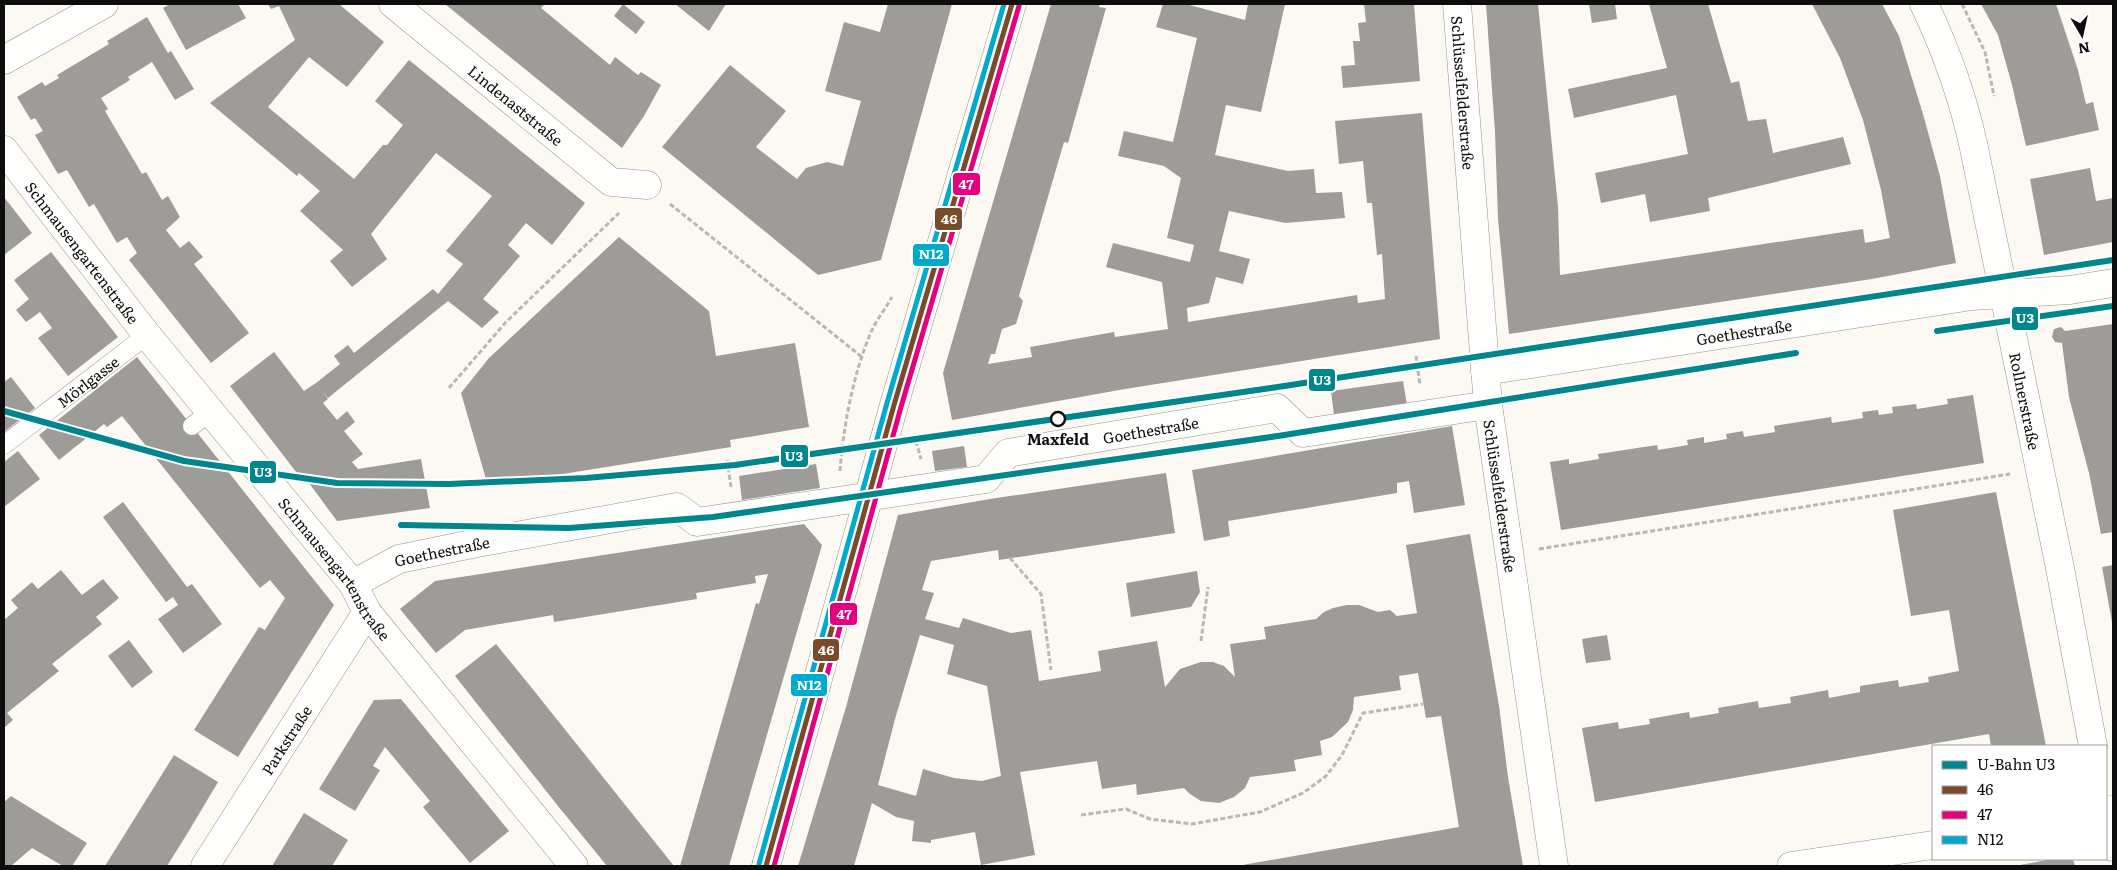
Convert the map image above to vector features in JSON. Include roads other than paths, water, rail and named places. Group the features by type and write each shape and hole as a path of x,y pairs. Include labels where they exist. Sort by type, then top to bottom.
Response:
{"street":[{"path":"4,60 104,4"},
{"name":"Lindenaststraße","path":"393,4 611,182 647,186"},
{"path":"766,866 944,230 1012,4"},
{"name":"Schlüsselfelderstraße","path":"1457,4 1488,404 1554,866"},
{"name":"Rollnerstraße","path":"1924,4 1947,56 1965,109 2004,293 2093,745"},
{"name":"Schmausengartenstraße","path":"4,150 147,335 201,419 353,584 367,612 574,866"},
{"name":"Goethestraße","path":"1485,371 1972,296 2070,290 2113,283"},
{"name":"Goethestraße","path":"353,584 399,559 477,543 677,507 698,522 986,479 1008,453 1277,408 1303,433 1488,404"},
{"name":"Parkstraße","path":"205,866 367,612"},
{"path":"2108,816 2113,847"},
{"path":"1791,866 1932,845"}],"lane":[{"name":"Mörlgasse","path":"4,445 147,335"}],"metro line":[{"name":"U3","path":"4,411 184,461 337,483 449,484 586,478 735,465 1271,388 2113,260"},
{"name":"U3","path":"1937,331 2113,306"},
{"name":"U3","path":"401,525 569,528 713,517 1278,436 1796,353"}],"place":[{"name":"Maxfeld","path":"1058,419"}]}
